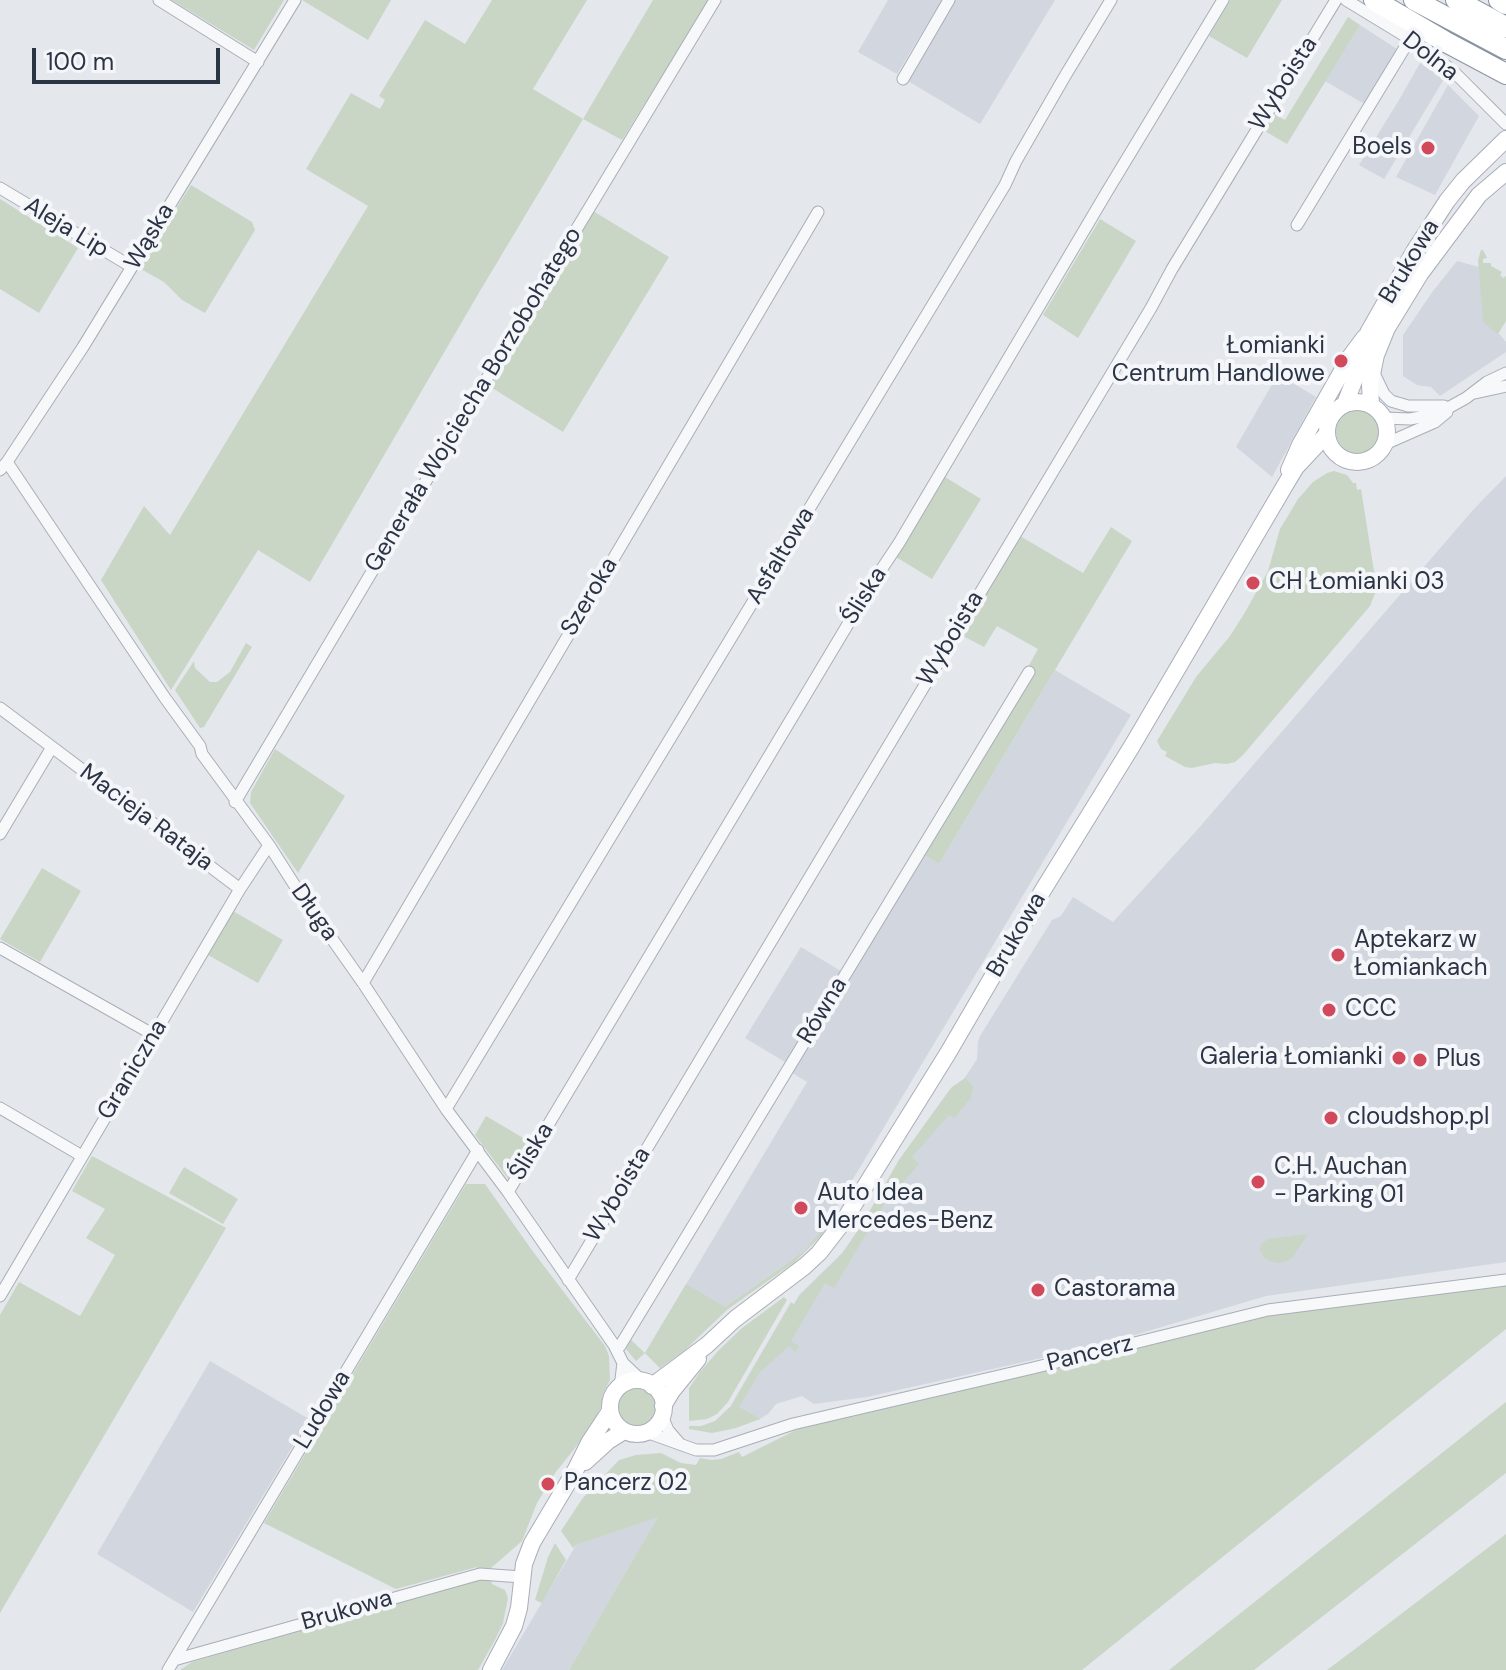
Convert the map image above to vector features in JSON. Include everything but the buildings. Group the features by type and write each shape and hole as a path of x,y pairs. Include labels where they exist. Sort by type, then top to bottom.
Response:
{"highway":[{"path":"1374,0 1506,74"},
{"path":"1414,0 1493,20"},
{"path":"1456,0 1493,20 1506,49"},
{"path":"1493,20 1506,4"}],"street":[{"path":"159,0 258,62"},
{"name":"Wąska","path":"4,466 83,347 295,0"},
{"name":"Generała Wojciecha Borzobohatego","path":"235,802 715,0"},
{"path":"903,79 949,0"},
{"name":"Asfaltowa","path":"446,1109 1005,185 1111,0"},
{"name":"Śliska","path":"508,1192 1223,0"},
{"name":"Wyboista","path":"568,1280 1336,0"},
{"name":"Dolna","path":"1346,0 1410,39 1453,71 1506,124"},
{"path":"1297,225 1410,39"},
{"name":"Brukowa","path":"1345,404 1368,333 1415,250 1463,181 1506,139"},
{"name":"Brukowa","path":"1371,405 1370,384 1376,355 1387,328 1420,274 1479,195 1506,172"},
{"name":"Aleja Lip","path":"0,188 132,267"},
{"name":"Szeroka","path":"363,983 818,212"},
{"path":"1284,487 1296,453 1350,357 1368,333"},
{"path":"1373,371 1384,394 1391,401 1408,406 1453,406"},
{"path":"1385,444 1387,428 1384,418 1371,405 1355,401 1345,404 1330,419 1327,434 1338,455 1350,461 1366,460 1377,454 1385,444 1435,422 1487,382 1506,373"},
{"path":"1470,395 1506,386"},
{"path":"1384,418 1410,419 1453,406"},
{"name":"Brukowa","path":"662,1411 672,1391 707,1345 735,1319 812,1260 843,1222 948,1053 1296,467 1327,434"},
{"name":"Brukowa","path":"1284,487 1316,463 1338,455"},
{"name":"Długa","path":"4,466 200,746 202,754 235,802 269,845 446,1109 508,1192 616,1348 623,1363 647,1384"},
{"name":"Równa","path":"616,1348 1029,672"},
{"name":"Macieja Rataja","path":"0,708 240,889"},
{"path":"0,834 52,747"},
{"name":"Graniczna","path":"0,1296 269,845"},
{"path":"0,948 154,1035"},
{"path":"0,1108 82,1156"},
{"name":"Ludowa","path":"171,1665 478,1150"},
{"name":"Pancerz","path":"646,1432 696,1450 714,1450 793,1424 1268,1310 1506,1280"},
{"name":"Brukowa","path":"647,1384 707,1345"},
{"path":"620,1387 623,1363"},
{"path":"662,1411 656,1426 633,1434 624,1431 614,1421 610,1411 611,1399 620,1387 630,1381 647,1384 660,1395 668,1430 681,1444"},
{"path":"491,1670 514,1626 522,1577 532,1543 610,1411"},
{"path":"576,1469 603,1444 624,1431"},
{"name":"Brukowa","path":"171,1665 477,1574 522,1577"}],"shaded area":[{"path":"888,0 942,0 897,74 858,52"},
{"path":"955,0 1055,0 980,124 908,81"},
{"path":"1360,25 1400,51 1366,105 1325,81"},
{"path":"1420,63 1444,79 1384,179 1359,165"},
{"path":"1448,85 1479,116 1435,195 1396,177"},
{"path":"1457,261 1479,267 1489,322 1506,342 1506,352 1440,396 1431,387 1417,385 1403,376 1403,335"},
{"path":"1278,374 1316,397 1272,477 1236,447"},
{"path":"1506,476 1506,1262 1266,1296 1104,1344 867,1397 814,1404 802,1396 776,1404 758,1420 731,1405 791,1302 794,1304 799,1295 842,1253 899,1160 951,1088 964,1079 977,1059 980,1036 1052,920 1061,916 1073,897 1113,922"},
{"path":"1055,670 1131,715 826,1224 804,1251 725,1307 660,1368 645,1353 807,1082 792,1073 924,855 939,864"},
{"path":"801,947 841,971 785,1062 745,1038"},
{"path":"210,1361 309,1419 193,1612 97,1554"},
{"path":"659,1516 569,1670 502,1670 576,1545"}],"green space":[{"path":"172,0 284,0 254,50"},
{"path":"302,0 391,0 368,40"},
{"path":"492,0 587,0 533,89 583,119 310,582 258,550 171,690 101,580 144,506 170,535 368,206 306,169 351,93 380,109 385,100 379,96 425,20 465,44"},
{"path":"653,0 709,0 622,140 583,119"},
{"path":"1230,0 1282,0 1247,58 1209,36"},
{"path":"1348,17 1360,25 1287,144 1263,130 1272,113 1285,120"},
{"path":"191,185 252,222 255,230 205,313 182,300 164,282 139,268"},
{"path":"0,199 78,248 39,313 0,289"},
{"path":"593,211 669,257 563,432 489,386"},
{"path":"1100,219 1136,241 1078,338 1043,315"},
{"path":"1481,250 1487,258 1483,259 1483,263 1491,263 1502,272 1500,275 1503,278 1506,276 1506,321 1498,334 1483,319 1478,260"},
{"path":"1358,410 1373,417 1380,432 1373,447 1358,454 1343,447 1336,432 1343,417"},
{"path":"1334,471 1347,475 1356,483 1357,490 1361,489 1376,584 1370,606 1235,762 1185,767 1165,756 1167,752 1161,749 1157,741 1196,677 1244,614 1268,571 1280,529 1298,499 1313,482"},
{"path":"945,477 981,499 932,579 896,557"},
{"path":"1111,527 1132,541 939,864 924,855 1038,649 997,626 984,647 961,635 1020,536 1083,573"},
{"path":"246,643 252,647 204,727 200,728 175,690 194,661 195,668 210,682 217,682 230,672"},
{"path":"275,749 345,796 298,873 250,803 251,792"},
{"path":"42,868 81,891 40,962 0,939"},
{"path":"233,911 283,940 258,983 208,955"},
{"path":"965,1078 973,1086 971,1098 954,1118 949,1115 912,1157 919,1164 885,1203 834,1288 825,1283 791,1341 799,1346 795,1352 789,1346 760,1372 739,1407 760,1419 712,1433 689,1429 689,1426 715,1421 732,1405 791,1303 794,1305 800,1295 843,1253 899,1160 951,1088"},
{"path":"486,1116 530,1142 509,1180 475,1135"},
{"path":"92,1156 226,1228 0,1613 0,1315 19,1282 80,1316 115,1255 86,1238 105,1209 72,1191"},
{"path":"184,1167 238,1199 223,1224 169,1193"},
{"path":"466,1184 485,1184 605,1346 609,1356 610,1380 595,1419 537,1503 522,1541 491,1568 477,1567 396,1589 264,1523"},
{"path":"833,1212 835,1214 821,1236 795,1262 728,1309 685,1350 660,1368 645,1353 686,1284 725,1307 804,1251"},
{"path":"1308,1234 1287,1261 1269,1261 1260,1251 1261,1244 1268,1239"},
{"path":"1506,1285 1506,1329 1082,1670 569,1670 658,1517 573,1548 561,1531 582,1499 619,1460 661,1453 681,1463 696,1465 700,1458 721,1459 739,1452 742,1457 810,1423 1257,1316"},
{"path":"784,1297 787,1300 728,1402 717,1414 707,1419 689,1421 689,1388 700,1372 742,1328"},
{"path":"631,1340 645,1353 636,1361 626,1349"},
{"path":"637,1388 650,1394 656,1407 650,1420 637,1426 624,1420 618,1407 624,1394"},
{"path":"1506,1402 1506,1473 1254,1670 1169,1670"},
{"path":"1506,1534 1506,1670 1327,1670 1363,1643"},
{"path":"555,1543 566,1560 542,1603 535,1600"},
{"path":"483,1578 491,1579 492,1584 505,1590 508,1598 503,1623 478,1670 180,1670 192,1662"}],"place":[{"name":"Boels","path":"1428,148"},
{"name":"Łomianki Centrum Handlowe","path":"1341,361"},
{"name":"CH Łomianki 03","path":"1253,583"},
{"name":"Aptekarz w Łomiankach","path":"1338,955"},
{"name":"CCC","path":"1329,1010"},
{"name":"Galeria Łomianki","path":"1399,1058"},
{"name":"Plus","path":"1420,1060"},
{"name":"cloudshop.pl","path":"1331,1118"},
{"name":"C.H. Auchan - Parking 01","path":"1258,1182"},
{"name":"Auto Idea Mercedes-Benz","path":"801,1208"},
{"name":"Castorama","path":"1038,1290"},
{"name":"Pancerz 02","path":"548,1484"}]}
